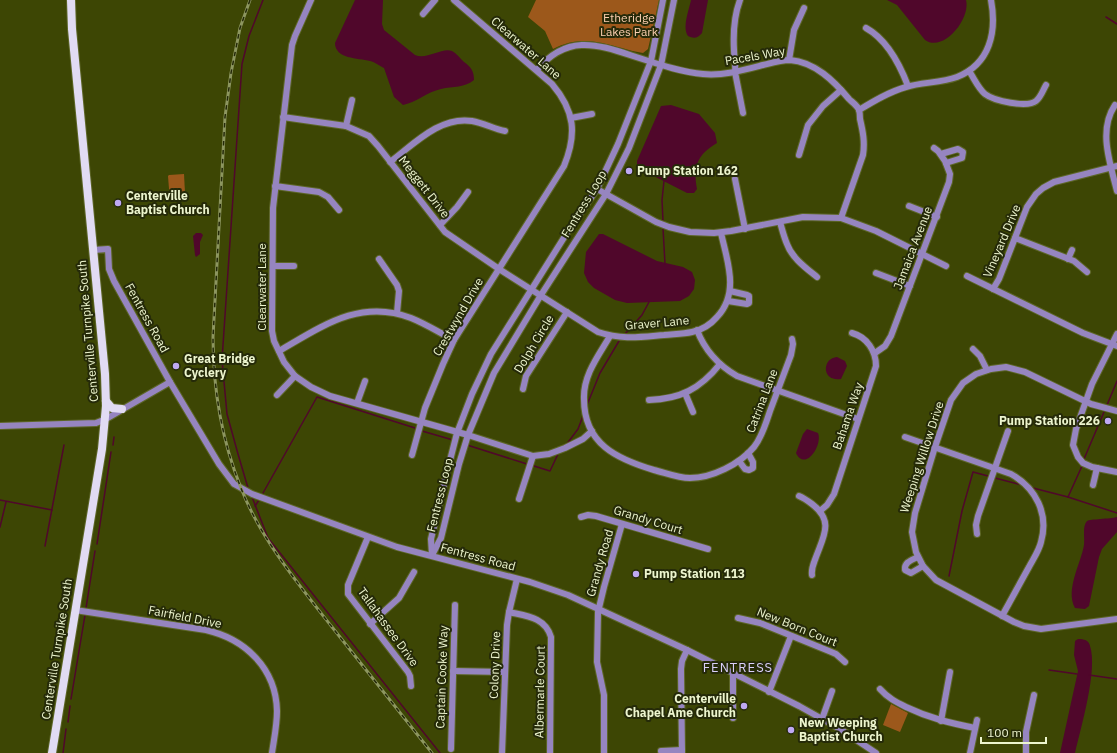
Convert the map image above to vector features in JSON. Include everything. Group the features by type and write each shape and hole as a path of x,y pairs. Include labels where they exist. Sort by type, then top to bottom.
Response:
{"main road":[{"name":"Centerville Turnpike South","path":"52,753 106,419 105,374 72,29 71,0"},
{"path":"106,401 112,408 122,409"}],"street":[{"name":"Clearwater Lane","path":"311,0 292,46 273,208 272,331 274,341 284,362 296,376 320,392 468,435 534,456 549,454 565,448 592,432"},
{"path":"423,14 435,0"},
{"name":"Clearwater Lane","path":"454,0 552,84 559,91 572,118 571,143 564,166 499,269"},
{"name":"Fentress Loop","path":"432,555 431,539 446,476 458,433 472,394 491,354 596,189 618,144 651,62 663,0"},
{"name":"Fentress Loop","path":"432,555 441,538 459,464 468,435 494,373 541,295 606,194 635,134 661,65 674,0"},
{"path":"740,0 734,24 734,54 736,66 734,72 743,113"},
{"path":"841,218 863,155 864,146 859,110 887,94 908,86 956,77 969,71 978,63 990,44 994,21 991,0"},
{"path":"789,60 794,30 804,8"},
{"path":"866,28 876,35 896,60 902,70 908,86"},
{"name":"Pacels Way","path":"537,70 544,61 553,55 562,50 581,45 604,46 661,65 702,74 734,72 789,60 800,62 816,69 831,80 859,110"},
{"path":"969,71 983,92 994,99 1001,101 1031,104 1037,101 1046,85"},
{"path":"799,156 808,125 823,106 841,90"},
{"path":"346,126 352,100"},
{"path":"1115,105 1108,118 1106,133 1108,151 1114,167 1117,191"},
{"path":"572,118 592,114"},
{"name":"Meggett Drive","path":"283,117 346,126 369,136 445,232 499,269 541,295"},
{"path":"390,162 429,132 445,124 463,120 472,121 497,130 505,131"},
{"name":"Jamaica Avenue","path":"874,353 885,346 888,342 921,253 937,217 949,182 950,174 946,163 941,154 934,148"},
{"path":"941,154 958,149 963,152 962,158 946,163"},
{"name":"Vineyard Drive","path":"993,289 999,279 1031,200 1043,188 1054,182 1114,167"},
{"path":"735,179 745,229"},
{"path":"275,186 319,192 328,197 340,210"},
{"path":"596,189 653,220 669,227 690,232 721,233 803,217 814,216 841,218 876,231 946,266"},
{"path":"440,225 457,207 468,192"},
{"path":"909,206 937,217"},
{"path":"780,222 787,244 791,251 799,262 817,277"},
{"name":"Graver Lane","path":"541,295 598,332 610,336 627,338 685,333 697,330 714,320 724,308 728,300 730,291 730,275 721,233"},
{"path":"1015,238 1068,259 1078,264 1087,272"},
{"name":"Fentress Road","path":"93,250 108,250 110,273 114,281 170,382 219,464 234,484 252,494 397,547 432,555 557,590 599,608 733,673 822,719 876,753"},
{"path":"1068,259 1072,250"},
{"path":"379,259 397,285 398,291 396,313"},
{"path":"273,266 294,266"},
{"name":"Crestwynd Drive","path":"412,455 421,422 434,386 454,340 499,269"},
{"path":"876,273 910,286"},
{"path":"967,276 1070,327 1115,345"},
{"path":"728,300 746,304 749,304 750,301 749,296 730,291"},
{"path":"279,351 328,323 340,318 371,311 396,313 411,318 454,340"},
{"name":"Dolph Circle","path":"523,389 526,376 567,312"},
{"path":"697,330 706,349 720,364 738,376 858,419"},
{"path":"852,333 868,343 874,353"},
{"path":"1117,334 1115,345 1099,369 1076,429 1073,445 1074,451 1079,460 1087,465 1117,472"},
{"name":"Catrina Lane","path":"610,336 594,362 586,382 584,399 586,415 592,432 604,447 624,460 640,466 690,478 718,472 739,461 748,453 759,439 793,350 792,339"},
{"path":"973,349 980,356 987,370"},
{"name":"Bahama Way","path":"820,511 827,505 834,494 876,366 874,353"},
{"path":"649,400 673,397 685,393 704,381 720,364"},
{"name":"Weeping Willow Drive","path":"1117,411 1086,402 1021,370 1006,367 987,370 969,379 956,392 951,400 935,447 913,522 913,542 923,566 932,576 940,582 1002,616 1024,626 1041,628 1117,619"},
{"path":"277,395 296,376"},
{"path":"357,403 364,381"},
{"path":"0,426 94,423 106,419 170,382"},
{"path":"685,393 693,412"},
{"path":"977,534 977,520 1008,431"},
{"path":"904,436 995,468 1018,478 1030,489 1038,500 1042,510 1044,522 1040,547 1002,616"},
{"path":"739,461 746,469 749,470 753,468 753,462 748,453"},
{"path":"519,498 534,456"},
{"path":"1093,485 1096,468"},
{"path":"798,496 808,501 820,511 825,520 825,531 812,567 812,575"},
{"name":"Grandy Court","path":"581,517 592,515 708,549"},
{"name":"Grandy Road","path":"604,753 604,695 597,662 599,608 622,524"},
{"name":"Tallahassee Drive","path":"368,537 347,590 350,598 408,672 412,681 412,686"},
{"path":"918,556 906,563 904,566 905,570 911,573 923,566"},
{"path":"370,624 399,598 414,572"},
{"name":"Colony Drive","path":"502,753 509,612 517,579"},
{"name":"Captain Cooke Way","path":"451,750 455,604"},
{"name":"Fairfield Drive","path":"75,610 206,630 222,634 244,646 255,657 269,676 274,693 277,712 272,753"},
{"name":"Albermarle Court","path":"509,612 540,621 548,628 552,637 550,753"},
{"name":"New Born Court","path":"738,618 755,621 836,654 845,662"},
{"path":"769,692 791,636"},
{"path":"661,751 682,752 681,669 682,661 687,650"},
{"path":"453,671 505,672"},
{"path":"941,721 950,672"},
{"path":"733,673 733,718"},
{"path":"880,689 891,699 920,714 941,721 975,728"},
{"path":"822,719 832,691"},
{"path":"1026,753 1026,732 1034,695"},
{"path":"970,753 977,720"}],"green space":[{"name":"Etheridge Lakes Park","path":"536,0 659,0 648,49 643,53 604,43 587,41 571,42 553,49 545,31 528,17"},
{"path":"184,174 185,193 173,194 169,189 168,176"},
{"path":"891,704 908,713 900,732 883,725"}],"shaded area":[{"path":"355,0 383,0 382,24 384,30 415,55 424,56 448,50 452,51 470,68 473,72 474,80 463,86 436,90 413,102 403,105 394,97 384,68 376,63 343,55 336,48 335,43"},
{"path":"691,0 708,0 702,33 694,38 688,36 686,32 686,18"},
{"path":"887,0 966,0 966,7 964,16 954,32 948,38 940,42 932,43 925,40 897,5"},
{"path":"671,105 699,114 715,133 717,143 705,152 698,162 696,168 697,189 694,193 687,193 640,169 637,166 637,161 661,106"},
{"path":"196,233 201,233 203,235 200,242 200,254 196,257 193,236"},
{"path":"599,234 603,234 657,261 683,267 692,272 695,280 694,289 689,296 680,301 627,303 615,300 594,288 588,282 584,273 586,252"},
{"path":"837,357 845,361 847,366 841,379 834,379 830,377 826,370 828,361"},
{"path":"807,429 818,433 819,438 816,450 812,455 804,460 796,453 803,434"},
{"path":"1117,517 1117,532 1102,549 1099,557 1089,606 1085,609 1075,608 1072,601 1072,593 1075,576 1084,545 1085,523 1089,520"},
{"path":"1078,639 1089,642 1092,656 1092,669 1088,699 1075,753 1060,753 1078,671 1074,655 1075,641"}],"waterway":[{"path":"248,488 227,414 222,360 242,64 249,36 263,0"},
{"path":"1106,17 1117,24"},
{"path":"663,221 662,200 664,181"},
{"path":"663,228 665,264"},
{"path":"625,334 642,315 649,302"},
{"path":"587,405 600,373 619,341"},
{"path":"1107,405 1117,381"},
{"path":"263,493 317,397 415,428"},
{"path":"1084,459 1104,412"},
{"path":"566,445 578,429 583,416"},
{"path":"422,431 453,440"},
{"path":"113,445 114,437"},
{"path":"45,546 64,445"},
{"path":"467,445 527,464"},
{"path":"97,544 111,452"},
{"path":"534,466 550,471 558,454"},
{"path":"1068,497 1082,466"},
{"path":"949,576 962,511 973,472 988,476"},
{"path":"995,478 1022,485"},
{"path":"1033,488 1068,497 1117,513"},
{"path":"252,497 268,538 440,753"},
{"path":"0,500 52,510"},
{"path":"255,506 259,500"},
{"path":"0,527 6,502"},
{"path":"86,608 95,551"},
{"path":"71,699 85,615"},
{"path":"1049,670 1077,674"},
{"path":"1089,675 1117,679"},
{"path":"68,722 70,706"},
{"path":"63,753 66,729"}],"railway":[{"path":"250,0 240,28 231,73 225,117 213,337 213,356 217,395 224,433 234,470 241,488 249,507 269,543 307,595 432,753"}],"place":[{"name":"Pump Station 162","path":"629,171"},
{"name":"Centerville Baptist Church","path":"118,203"},
{"name":"Great Bridge Cyclery","path":"176,366"},
{"name":"Pump Station 226","path":"1108,421"},
{"name":"Pump Station 113","path":"636,574"},
{"name":"Centerville Chapel Ame Church","path":"744,706"},
{"name":"New Weeping Baptist Church","path":"791,730"}],"district":[{"name":"FENTRESS","path":"738,667"}]}
